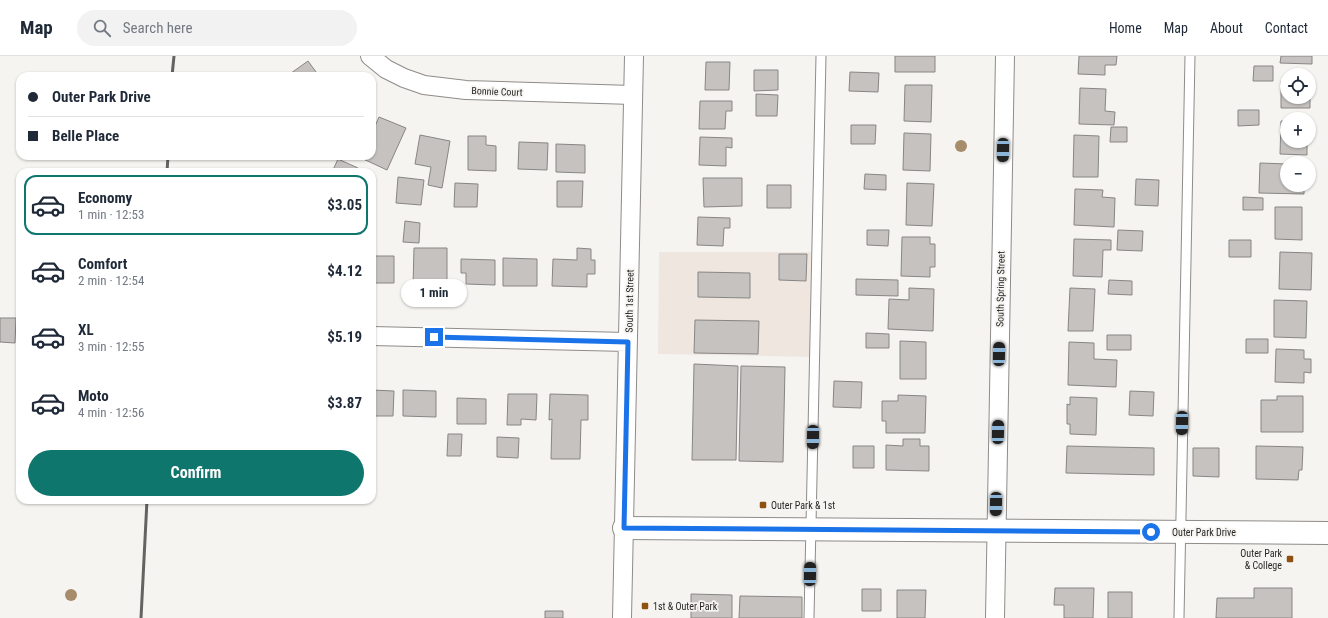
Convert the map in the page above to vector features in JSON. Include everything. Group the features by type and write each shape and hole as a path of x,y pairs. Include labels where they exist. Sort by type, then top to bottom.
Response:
{"street":[{"name":"Bonnie Court","path":"370,56 386,69 404,78 424,85 466,90 633,95"},
{"name":"South 1st Street","path":"622,618 634,56"},
{"name":"South Spring Street","path":"995,618 1005,56"},
{"path":"376,336 628,342"},
{"name":"Outer Park Drive","path":"624,528 996,532 1328,533"}],"lane":[{"path":"809,618 821,56"},
{"path":"1179,618 1190,56"}],"shaded area":[{"path":"659,252 811,252 810,357 658,354"}],"building":[{"path":"895,56 935,56 935,72 895,72"},
{"path":"1079,56 1117,56 1116,65 1105,65 1105,75 1078,74"},
{"path":"1281,56 1312,56 1312,64 1280,63"},
{"path":"308,61 316,72 293,72"},
{"path":"706,62 730,62 729,90 705,90"},
{"path":"1254,66 1273,66 1273,81 1253,81"},
{"path":"754,70 778,70 778,90 754,91"},
{"path":"850,72 879,73 878,92 849,91"},
{"path":"905,85 932,85 931,122 904,121"},
{"path":"1080,88 1106,89 1105,111 1115,112 1114,125 1079,124"},
{"path":"756,94 778,95 777,116 756,116"},
{"path":"700,101 732,101 732,111 726,111 725,129 699,129"},
{"path":"1281,104 1310,104 1310,108 1281,108"},
{"path":"1238,110 1259,110 1259,125 1238,126"},
{"path":"379,117 406,128 387,170 365,160 376,160 376,124"},
{"path":"851,125 876,125 875,144 851,144"},
{"path":"1111,127 1127,127 1127,142 1110,142"},
{"path":"904,133 931,134 930,171 903,170"},
{"path":"420,135 450,141 442,188 428,185 431,167 415,164"},
{"path":"1074,135 1099,136 1098,177 1073,177"},
{"path":"468,136 486,136 486,145 496,146 496,171 468,170"},
{"path":"700,137 732,138 732,148 726,147 726,166 699,165"},
{"path":"519,142 548,143 547,170 518,169"},
{"path":"556,144 585,145 585,173 556,172"},
{"path":"1280,148 1307,148 1307,155 1280,154"},
{"path":"338,160 340,160 358,168 334,168"},
{"path":"1260,163 1280,164 1280,192 1304,192 1304,194 1259,193"},
{"path":"865,174 886,175 886,190 864,189"},
{"path":"398,177 424,180 421,205 396,203"},
{"path":"703,178 742,178 742,206 704,207"},
{"path":"1136,179 1159,180 1158,206 1135,205"},
{"path":"557,181 583,181 582,207 557,207"},
{"path":"455,183 478,184 477,207 454,207"},
{"path":"907,183 934,184 932,226 906,225"},
{"path":"767,185 791,185 791,208 767,208"},
{"path":"1075,189 1103,190 1102,197 1115,198 1114,227 1074,225"},
{"path":"1243,197 1263,198 1263,210 1243,210"},
{"path":"1275,207 1302,207 1302,240 1275,239"},
{"path":"698,217 730,218 730,228 724,228 723,246 697,245"},
{"path":"405,221 420,223 419,243 403,242"},
{"path":"867,230 889,230 888,246 867,245"},
{"path":"1118,230 1143,231 1142,251 1117,250"},
{"path":"902,237 930,237 930,244 935,244 935,267 930,267 930,277 901,276"},
{"path":"1074,239 1111,240 1111,250 1103,250 1102,277 1073,276"},
{"path":"1229,240 1251,240 1251,257 1229,257"},
{"path":"414,248 447,248 447,286 413,286"},
{"path":"577,248 591,249 591,260 595,260 595,274 587,274 587,287 552,286 553,259 577,260"},
{"path":"1280,252 1312,253 1311,290 1279,289"},
{"path":"779,254 807,254 806,281 779,280"},
{"path":"376,256 394,256 394,283 376,283"},
{"path":"503,258 537,259 537,286 503,286"},
{"path":"461,259 495,260 495,285 466,284 466,273 461,273"},
{"path":"698,272 750,273 750,298 698,297"},
{"path":"856,279 898,280 898,296 856,295"},
{"path":"1109,280 1132,281 1132,295 1108,294"},
{"path":"909,288 934,289 933,331 888,329 889,299 909,300"},
{"path":"1070,288 1095,289 1093,331 1068,331"},
{"path":"1274,300 1307,301 1306,338 1274,337"},
{"path":"0,318 16,318 15,343 0,342"},
{"path":"695,320 759,321 758,354 694,353"},
{"path":"866,333 889,334 889,348 866,348"},
{"path":"1107,335 1131,335 1131,350 1107,350"},
{"path":"1246,339 1268,339 1268,353 1246,353"},
{"path":"900,341 926,342 926,379 900,379"},
{"path":"1069,342 1094,343 1094,359 1117,360 1116,387 1068,385"},
{"path":"1276,349 1304,350 1304,359 1311,359 1311,373 1304,372 1304,383 1275,382"},
{"path":"694,364 738,366 736,460 692,460"},
{"path":"741,366 785,367 783,462 739,461"},
{"path":"834,381 862,382 861,408 833,407"},
{"path":"376,390 394,391 393,416 376,416"},
{"path":"403,390 436,391 436,417 403,416"},
{"path":"1130,391 1154,392 1153,416 1129,415"},
{"path":"508,394 537,394 536,420 521,419 521,425 507,425"},
{"path":"550,394 588,395 588,420 581,420 580,459 551,459 552,419 549,420"},
{"path":"898,395 926,396 925,433 886,433 886,421 882,421 882,401 898,401"},
{"path":"1277,396 1303,396 1303,432 1261,432 1261,400 1277,400"},
{"path":"1070,397 1097,398 1096,435 1070,434 1070,424 1067,424 1067,404 1070,405"},
{"path":"457,398 486,399 486,424 457,424"},
{"path":"448,434 462,434 461,456 447,456"},
{"path":"497,437 519,438 518,458 497,457"},
{"path":"903,439 920,439 920,446 929,446 929,471 886,470 886,445 903,446"},
{"path":"853,446 874,446 874,468 853,468"},
{"path":"1067,446 1154,448 1154,475 1066,473"},
{"path":"1256,446 1303,447 1302,470 1299,470 1298,480 1256,479"},
{"path":"1193,448 1219,448 1219,477 1193,476"},
{"path":"1055,588 1094,588 1093,618 1064,618 1064,605 1054,605"},
{"path":"1254,588 1292,588 1292,618 1216,618 1217,598 1254,598"},
{"path":"862,589 881,589 881,611 862,611"},
{"path":"897,590 926,590 925,618 897,618"},
{"path":"1108,592 1132,592 1132,618 1108,618"},
{"path":"691,594 732,595 732,618 691,618"},
{"path":"740,596 802,597 802,618 739,618"},
{"path":"545,611 563,611 563,618 545,618"}],"railway":[{"path":"172,72 174,56"},
{"path":"167,168 168,160"},
{"path":"141,618 147,504"}],"place":[{"name":"Outer Park & 1st","path":"763,505"},
{"name":"Outer Park & College","path":"1290,559"},
{"name":"1st & Outer Park","path":"645,606"}],"route":[{"path":"434,337 628,342 624,528 1151,532"}]}
